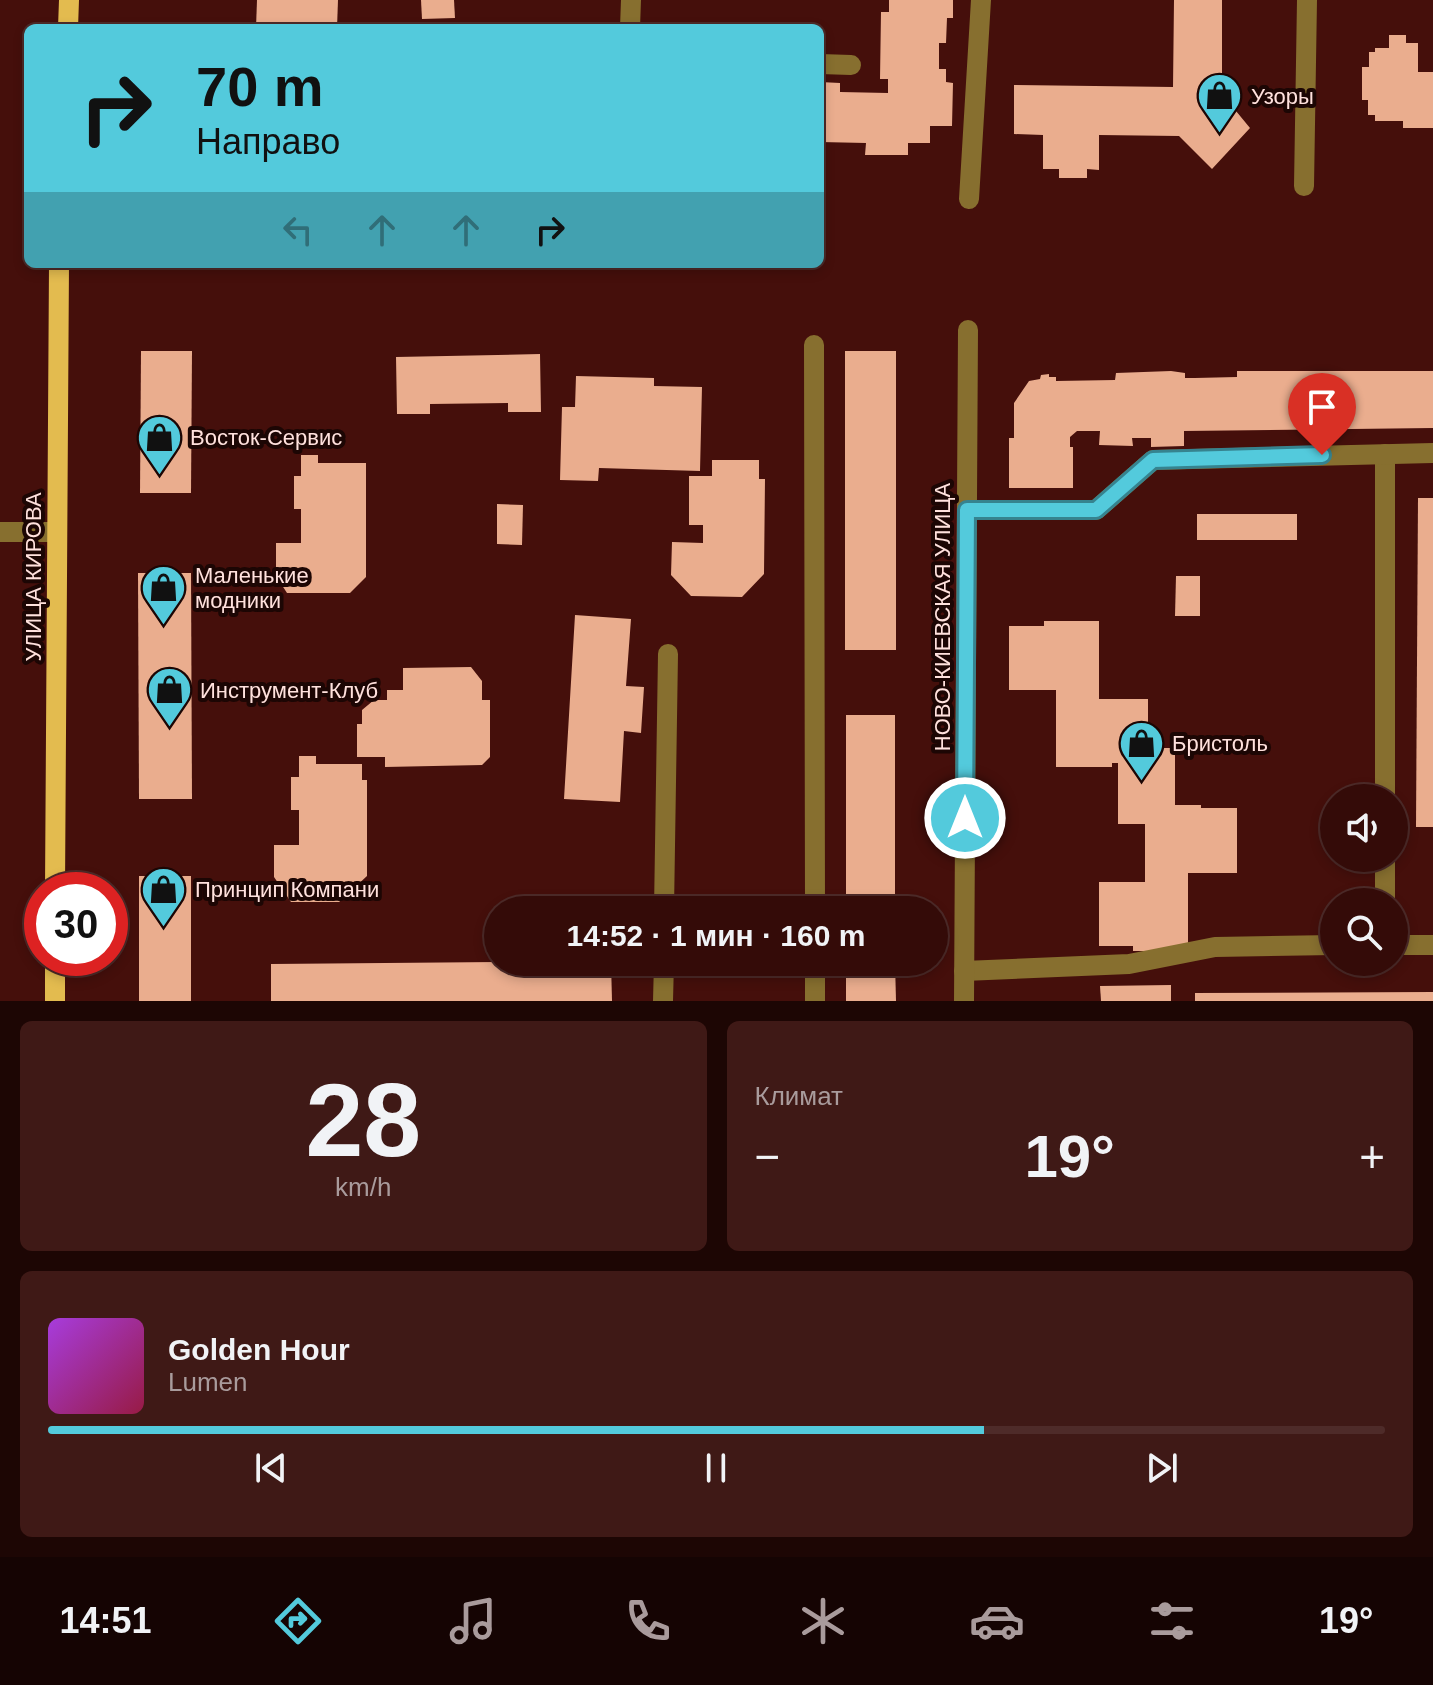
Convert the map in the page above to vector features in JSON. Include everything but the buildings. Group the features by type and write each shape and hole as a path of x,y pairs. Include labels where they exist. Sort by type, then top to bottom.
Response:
{"main road":[{"path":"68,24 69,0"},
{"name":"УЛИЦА КИРОВА","path":"55,872 59,268"},
{"path":"55,976 55,1001"}],"street":[{"path":"630,24 631,0"},
{"path":"969,199 981,0"},
{"path":"1304,186 1307,0"},
{"path":"824,64 851,65"},
{"name":"НОВО-КИЕВСКАЯ УЛИЦА","path":"964,1001 968,330"},
{"path":"814,345 815,896"},
{"path":"967,510 1096,510 1153,460 1433,453"},
{"path":"1385,454 1385,784"},
{"path":"0,532 57,532"},
{"path":"664,896 668,654"},
{"path":"964,971 1129,964 1215,947 1320,945"},
{"path":"1408,945 1433,945"},
{"path":"663,1001 664,976"},
{"path":"815,976 815,1001"}],"place":[{"name":"Узоры","path":"1220,135"},
{"name":"Восток-Сервис","path":"159,476"},
{"name":"Маленькие модники","path":"164,627"},
{"name":"Инструмент-Клуб","path":"169,729"},
{"name":"Бристоль","path":"1141,782"},
{"name":"Принцип Компани","path":"164,928"}],"route":[{"path":"965,818 967,510 1096,510 1153,460 1322,455"}]}
